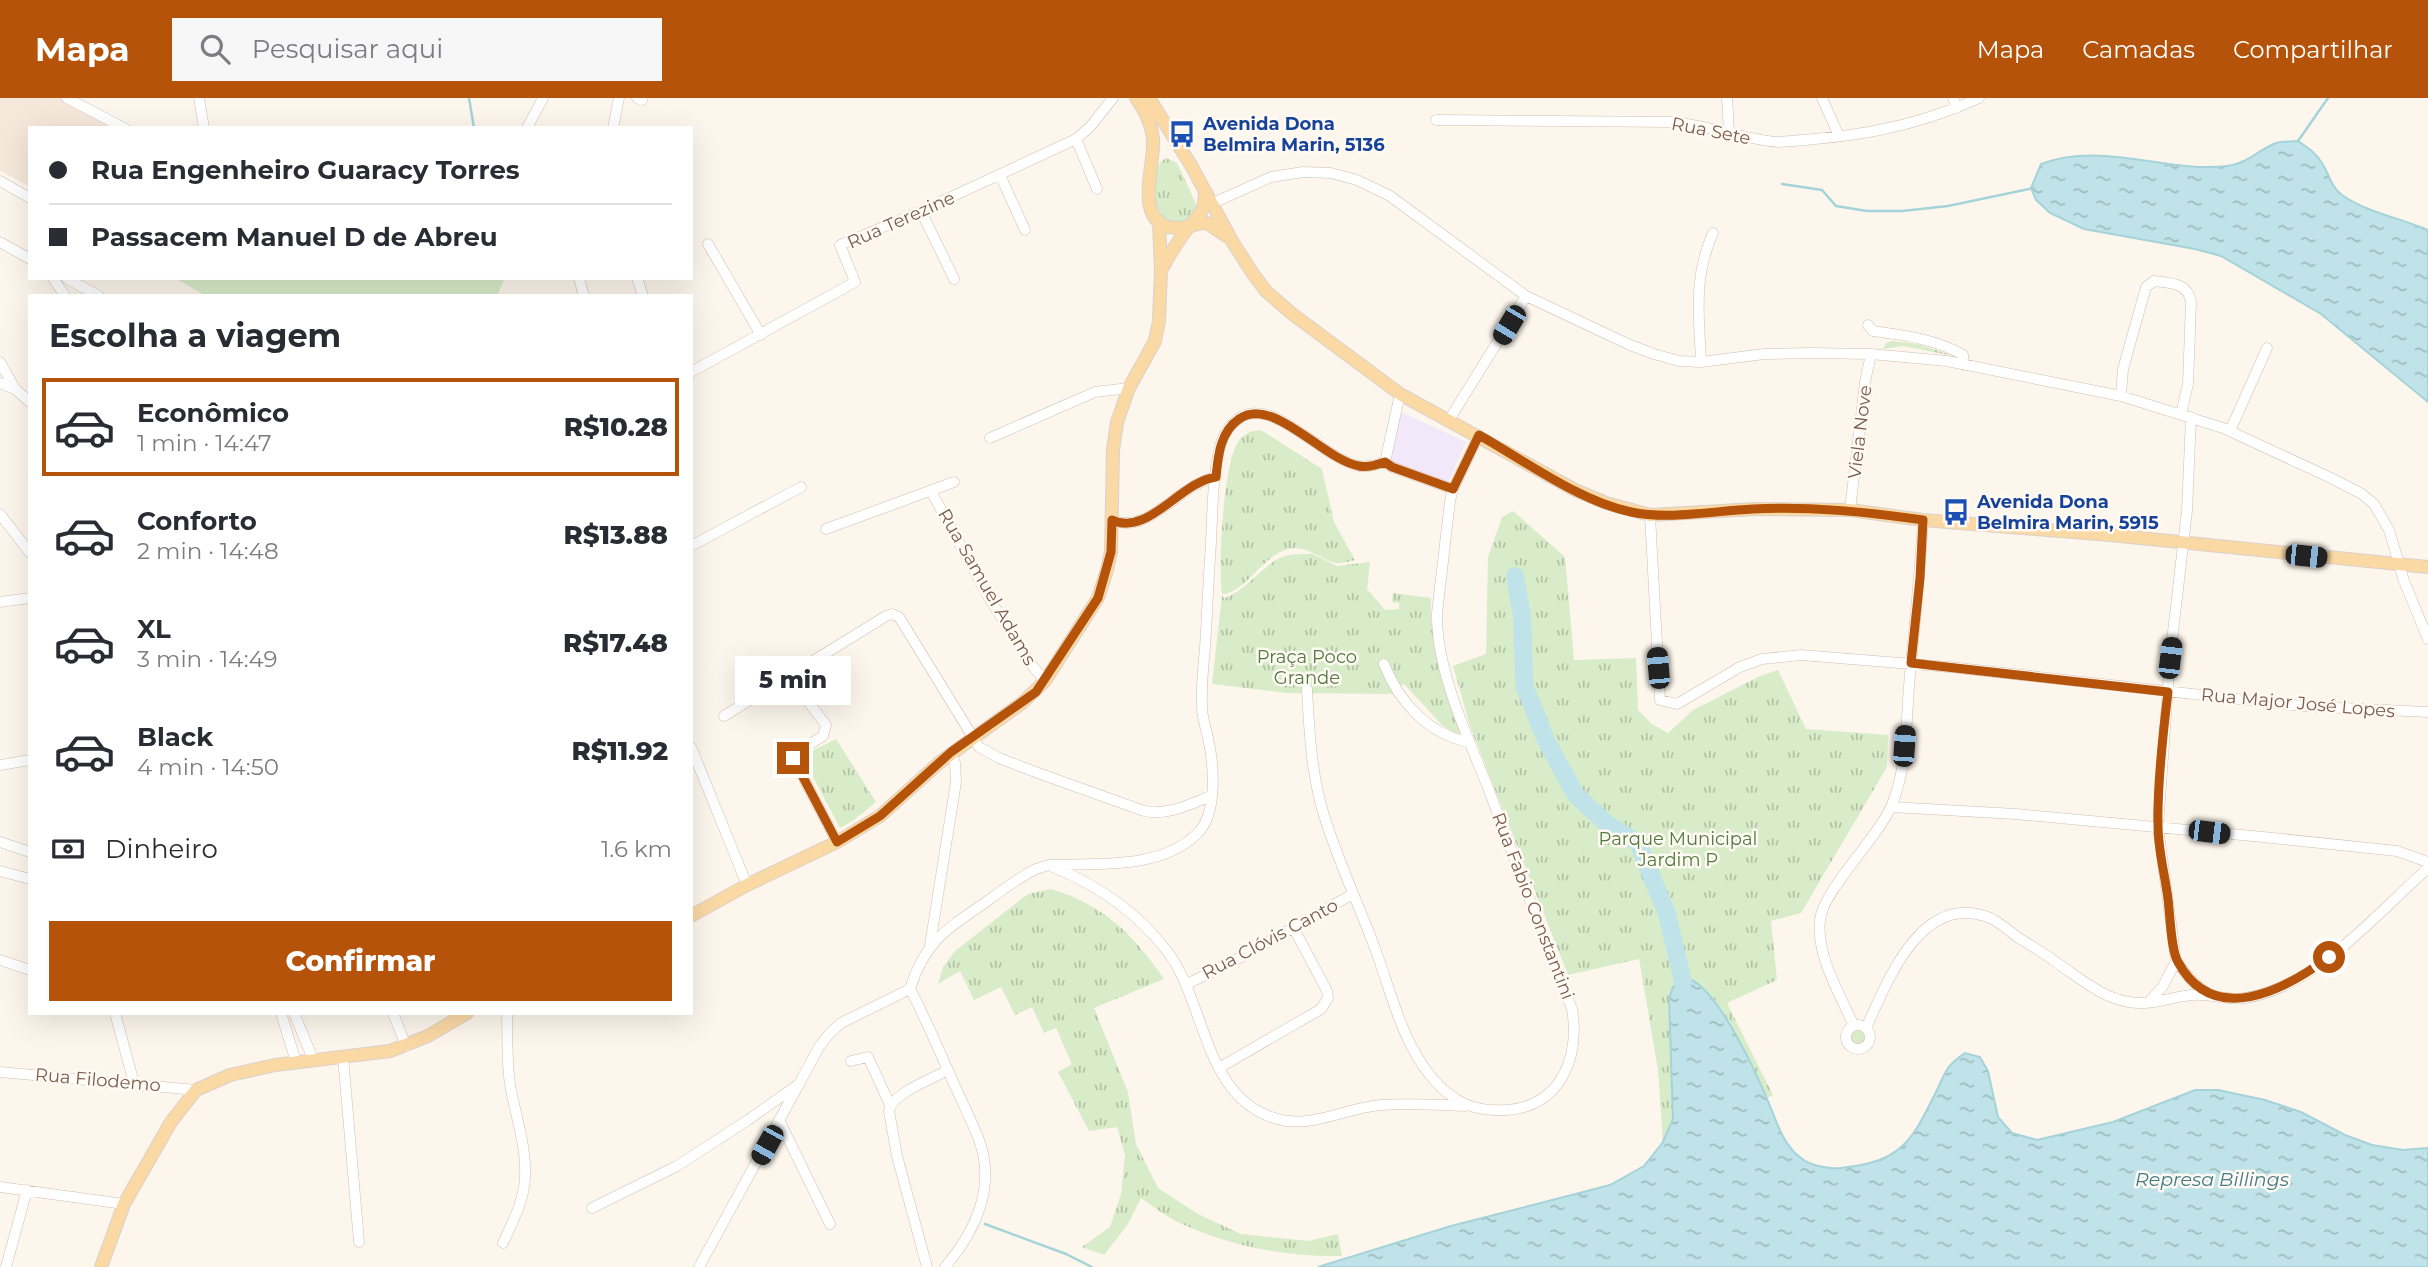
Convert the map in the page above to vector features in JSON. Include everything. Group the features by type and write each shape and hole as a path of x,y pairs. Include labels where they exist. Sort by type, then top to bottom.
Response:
{"main road":[{"path":"1136,98 1151,123 1153,158 1148,203 1152,213 1159,221 1175,228 1212,225 1232,241"},
{"path":"1149,98 1209,197 1232,241 1266,291 1290,313 1400,394 1576,490 1628,511 1650,515 1756,509 1850,510 1923,520 2428,567"},
{"path":"1157,98 1161,116"},
{"path":"1153,158 1168,149 1184,154"},
{"path":"1161,270 1190,225 1199,218 1209,197"},
{"path":"693,915 747,885 837,842 880,816 951,752 1022,703 1045,681 1098,598 1111,552 1113,450 1117,422 1129,388 1155,341 1159,321 1159,221"},
{"path":"101,1267 124,1204 171,1122 196,1090 230,1075 313,1059 390,1051 428,1036 464,1015"}],"street":[{"path":"67,98 120,126"},
{"path":"199,98 204,126"},
{"path":"528,126 543,98"},
{"path":"613,126 620,98"},
{"name":"Rua Terezine","path":"693,371 855,282 840,245 921,211 1076,139 1113,98"},
{"path":"1727,98 1729,132"},
{"path":"1822,98 1839,136"},
{"name":"Rua Sete","path":"1436,120 1674,122 1778,142 1894,129 1955,103 1979,98"},
{"path":"1076,139 1097,189"},
{"path":"1209,197 1271,177 1303,172 1357,180 1390,196 1526,296 1630,345 1679,361 1701,362 1764,355 1871,354 1964,365 2121,396 2230,431 2362,494 2374,504 2382,516 2401,564 2404,581 2428,639"},
{"path":"1000,175 1025,230"},
{"path":"0,181 28,197"},
{"path":"921,211 954,279"},
{"path":"1701,362 1698,285 1702,260 1713,233"},
{"path":"0,242 28,258"},
{"path":"708,244 761,335"},
{"path":"70,280 95,294"},
{"path":"2121,396 2123,369 2146,287 2154,281 2180,285 2189,293 2191,303 2183,543 2158,827 2176,961 2191,980 2208,994"},
{"path":"1449,420 1526,296"},
{"path":"1868,325 1873,331 1910,336 1954,351 1963,355 1964,365"},
{"path":"2230,431 2267,348"},
{"name":"Viela Nove","path":"1850,510 1865,382 1871,354"},
{"path":"0,362 15,389"},
{"path":"0,383 15,389 28,400"},
{"path":"990,438 1095,392 1129,388"},
{"path":"1385,462 1400,394"},
{"path":"929,948 958,920 1027,874 1049,865 1148,859 1178,848 1205,826 1211,813 1211,758 1201,694 1216,477 1220,445 1225,434 1242,417 1255,413 1275,418 1348,463 1364,466 1385,462 1453,489"},
{"name":"Rua Fabio Constantini","path":"1049,865 1106,895 1148,927 1167,951 1187,984 1204,1034 1230,1086 1264,1114 1288,1121 1320,1119 1377,1105 1465,1105 1501,1110 1531,1106 1551,1092 1573,1054 1575,1022 1572,1009 1468,742 1440,649 1437,622 1445,533 1453,489 1479,435"},
{"path":"1112,520 1126,524 1141,521 1194,485 1216,477"},
{"path":"826,528 954,482"},
{"path":"693,545 801,487"},
{"name":"Rua Samuel Adams","path":"931,491 989,598 1045,681"},
{"path":"0,514 28,550"},
{"name":"Rua Major José Lopes","path":"1650,515 1660,700 1677,704 1740,667 1762,659 1801,654 1911,663 2325,708 2428,712"},
{"path":"1854,1026 1826,961 1820,919 1829,898 1880,827 1891,807 1903,760 1923,520"},
{"path":"0,603 28,598"},
{"path":"724,716 892,614 899,617 979,747 999,758 1144,811 1170,810 1212,796"},
{"path":"1384,664 1393,688 1424,721 1440,733 1468,742"},
{"path":"789,677 825,723 825,735 797,752 793,760 837,842"},
{"path":"1307,689 1315,780 1334,844 1406,1034 1433,1079 1465,1105"},
{"path":"693,752 747,885"},
{"path":"699,1267 780,1122 818,1047 841,1023 910,989 929,948 956,782 955,763 951,752"},
{"path":"0,765 28,760"},
{"path":"1891,807 2003,813 2381,849 2410,854 2428,862"},
{"path":"0,842 28,851"},
{"path":"1866,1028 1911,943 1937,921 1962,914 1978,914 1993,919 2081,980 2109,996 2133,1003 2193,994 2247,998 2272,990 2308,972 2346,942 2428,868"},
{"path":"0,871 28,878"},
{"name":"Rua Clóvis Canto","path":"1187,984 1353,894"},
{"path":"1219,1068 1327,1003 1327,991 1293,927"},
{"path":"0,960 28,969"},
{"path":"2149,1002 2163,986 2176,961"},
{"path":"910,989 979,1140 986,1176 984,1196 974,1223 960,1249 945,1267"},
{"path":"116,1015 134,1083"},
{"path":"282,1015 296,1062"},
{"path":"295,1015 313,1059"},
{"path":"394,1015 406,1046"},
{"path":"503,1244 520,1205 525,1167 508,1071 507,1015"},
{"path":"1854,1026 1866,1028 1870,1035 1864,1048 1856,1049 1849,1045 1846,1038 1848,1030 1854,1026"},
{"path":"343,1057 359,1242"},
{"path":"851,1061 868,1057 890,1105 892,1132 927,1267"},
{"path":"890,1105 900,1095 948,1070"},
{"name":"Rua Filodemo","path":"0,1072 196,1090"},
{"path":"592,1208 677,1166 799,1084"},
{"path":"780,1122 830,1224"},
{"path":"0,1187 124,1204"},
{"path":"6,1267 27,1190"}],"shaded area":[{"path":"0,98 78,98 129,126 28,126 28,186 0,170"},
{"path":"1399,411 1466,442 1448,483 1386,461"}],"green space":[{"path":"1166,158 1177,163 1196,204 1196,211 1190,220 1168,225 1151,206 1156,173"},
{"path":"178,280 504,280 498,294 203,294"},
{"path":"1892,341 1917,344 1954,356 1903,346 1883,349 1886,343"},
{"path":"1261,430 1322,469 1334,522 1355,560 1333,562 1303,549 1288,549 1270,559 1238,588 1222,594 1221,539 1225,493 1233,454 1240,439 1248,433"},
{"name":"Parque Municipal Jardim P","path":"1513,511 1565,557 1574,660 1636,658 1638,710 1652,724 1668,733 1693,710 1758,677 1778,670 1806,729 1888,735 1887,767 1801,913 1771,921 1777,980 1727,1003 1773,1095 1767,1098 1735,1032 1714,999 1703,987 1691,980 1669,999 1673,1119 1663,1142 1658,1070 1639,959 1568,975 1470,726 1453,666 1486,654 1488,557 1502,517"},
{"name":"Praça Poco Grande","path":"1313,554 1337,566 1370,562 1367,589 1385,610 1399,609 1399,603 1392,602 1393,593 1431,598 1431,620 1462,733 1457,735 1442,725 1404,684 1392,694 1287,693 1212,684 1222,596 1225,598 1241,589 1280,558"},
{"path":"836,739 876,802 840,828 802,756"},
{"path":"1051,889 1087,903 1116,923 1141,948 1164,979 1094,1008 1128,1092 1136,1144 1158,1188 1198,1214 1241,1234 1308,1241 1338,1234 1342,1256 1301,1255 1220,1239 1177,1222 1141,1198 1128,1224 1104,1255 1082,1247 1110,1227 1121,1194 1125,1155 1117,1127 1089,1131 1058,1072 1072,1064 1056,1028 1044,1033 1032,1007 1015,1015 1001,987 974,1000 960,971 938,984 943,967 955,951 1028,894"},
{"path":"1855,1029 1861,1029 1866,1037 1864,1043 1855,1045 1850,1040 1850,1034"}],"water":[{"path":"2298,141 2317,156 2342,195 2373,211 2428,230 2428,402 2321,314 2221,256 2084,229 2050,213 2036,200 2031,188 2041,164 2064,158 2110,156 2181,165 2228,166 2276,143"},
{"name":"Represa Billings","path":"1691,980 1702,987 1724,1015 1754,1070 1784,1138 1794,1152 1810,1163 1841,1168 1862,1165 1892,1154 1912,1136 1942,1078 1965,1053 1980,1057 1988,1071 1998,1117 2012,1133 2037,1140 2113,1122 2195,1090 2218,1090 2265,1100 2301,1112 2345,1135 2372,1145 2403,1150 2428,1148 2428,1267 1318,1267 1451,1226 1610,1185 1644,1166 1663,1142 1673,1119 1669,999 1673,987"}],"waterway":[{"path":"469,98 474,126"},
{"path":"2298,141 2328,98"},
{"path":"1782,184 1822,190 1836,206 1867,211 1902,211 1948,206 2034,188"},
{"path":"1515,576 1522,616 1524,679"},
{"path":"1524,685 1546,740 1575,794 1608,825 1638,843 1667,914 1683,982"},
{"path":"985,1224 1066,1254 1092,1267"}],"place":[{"name":"Avenida Dona Belmira Marin, 5136","path":"1182,134"},
{"name":"Avenida Dona Belmira Marin, 5915","path":"1956,512"}],"route":[{"path":"793,758 837,842 880,816 951,752 1036,692 1098,598 1111,552 1112,520 1126,524 1141,521 1194,485 1216,477 1220,445 1225,434 1230,426 1246,415 1270,415 1334,457 1348,463 1371,466 1385,462 1388,466 1453,489 1479,435 1576,490 1628,511 1650,515 1756,509 1850,510 1923,520 1911,663 2168,692 2158,827 2176,961 2191,980 2208,994 2247,998 2286,984 2329,957"}]}
